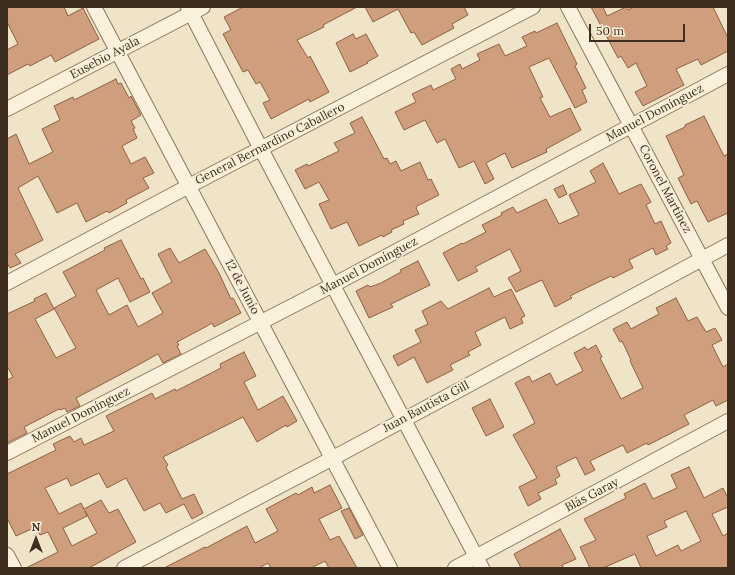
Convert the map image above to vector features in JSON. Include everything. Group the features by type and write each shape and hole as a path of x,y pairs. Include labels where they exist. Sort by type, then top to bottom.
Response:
{"street":[{"name":"12 de Junio","path":"94,7 390,568"},
{"name":"General Bernardino Caballero","path":"7,283 189,186 533,7"},
{"name":"Coronel Martínez","path":"568,7 728,308"},
{"name":"Eusebio Ayala","path":"7,109 118,52 194,9"},
{"path":"194,9 261,149 403,420 480,562"},
{"name":"Manuel Domínguez","path":"7,452 333,285 728,74"},
{"name":"Juan Bautista Gill","path":"124,568 333,458 728,245"},
{"name":"Blás Garay","path":"455,568 480,562 728,422"},
{"path":"7,555 14,568"}],"building":[{"path":"7,7 64,7 68,16 83,8 99,39 55,62 51,55 30,66 28,64 7,75 7,50 18,44 7,22"},
{"path":"243,7 357,7 323,25 324,27 297,40 308,58 310,56 329,92 310,102 309,99 271,119 263,103 270,100 260,82 256,84 248,70 243,72 223,34 231,30 224,17"},
{"path":"365,7 464,7 468,15 452,24 454,28 422,45 414,32 411,33 398,9 373,22"},
{"path":"591,7 603,7 607,16 626,7 628,10 633,7 713,7 728,38 728,51 701,65 698,59 676,69 684,85 643,106 635,92 647,86 636,63 628,68 621,56 618,58"},
{"path":"557,23 577,64 575,66 586,88 582,90 587,102 575,108 549,58 529,67 543,97 540,98 550,117 570,108 581,130 546,149 547,152 512,168 505,153 486,163 494,179 485,184 474,161 459,168 445,139 437,143 425,120 404,130 395,112 416,102 412,94 431,85 433,90 456,79 451,69 460,64 462,69 480,60 477,54 499,44 505,56 527,46 522,37 535,31 536,33"},
{"path":"353,34 356,39 366,34 378,56 350,72 336,43"},
{"path":"116,79 118,84 121,83 129,98 131,96 141,115 131,121 135,128 133,129 137,138 122,146 131,164 145,157 154,173 143,178 149,188 126,200 127,203 109,213 107,211 86,222 77,203 57,213 38,176 18,188 43,240 15,254 21,263 10,268 7,263 7,139 16,134 29,164 53,152 42,129 60,120 54,106 73,97 74,100"},
{"path":"704,116 724,156 728,154 728,213 708,222 697,201 691,204 678,178 684,175 666,136"},
{"path":"362,117 384,159 387,158 390,164 396,161 401,171 420,162 428,180 431,179 439,195 417,206 416,208 419,214 403,221 404,224 391,230 392,232 359,246 347,222 331,229 319,204 329,200 319,182 305,189 295,170 307,164 308,166 339,151 334,143 355,133 350,123"},
{"path":"603,163 619,194 641,184 651,202 646,205 655,224 661,221 671,243 666,246 668,249 656,255 653,248 629,260 633,268 613,278 611,276 570,296 572,298 555,307 542,280 516,292 508,278 521,271 510,249 475,267 478,271 458,281 443,253 486,232 482,225 502,215 501,213 513,207 517,213 546,199 559,224 579,215 569,195 596,182 590,171"},
{"path":"563,185 567,194 559,198 554,189"},
{"path":"121,240 141,279 143,278 150,292 130,302 118,278 96,290 109,315 127,305 138,327 163,313 152,293 172,282 158,254 170,248 179,263 205,249 219,273 231,299 233,298 241,313 214,327 212,323 177,342 179,345 177,346 181,354 163,363 158,354 76,398 80,406 67,412 65,408 59,409 24,427 27,433 7,443 7,380 13,377 7,366 7,314 35,301 34,299 46,293 54,309 35,319 56,358 76,348 54,308 76,296 63,272 105,250 104,248"},
{"path":"418,261 430,285 391,304 393,307 369,318 356,291 368,285 370,287 381,283 401,272 400,270"},
{"path":"489,288 494,297 511,289 525,316 521,318 523,323 510,329 505,317 475,332 481,345 468,352 470,355 450,365 453,370 427,383 414,357 398,366 393,356 421,342 415,330 428,324 422,311 441,301 448,309"},
{"path":"676,298 688,321 697,317 706,332 715,328 722,340 712,345 723,367 728,364 728,400 716,406 713,400 684,415 689,424 648,445 647,443 627,453 623,445 590,461 595,470 585,475 576,457 556,467 560,476 555,479 557,484 538,493 541,499 528,506 519,487 537,478 513,435 535,423 515,383 529,376 532,382 550,373 556,385 583,371 574,353 585,347 587,350 596,345 602,357 600,358 621,399 643,388 622,341 620,342 613,329 627,322 631,329 659,314 656,308"},
{"path":"244,352 256,376 244,382 258,410 283,396 297,421 287,427 286,425 257,442 243,417 163,457 168,465 166,467 182,499 194,494 203,513 192,519 184,504 166,513 160,503 144,511 126,478 107,488 99,473 71,486 67,478 45,488 59,514 81,503 84,509 101,500 109,513 118,509 136,542 89,568 26,568 58,552 48,532 40,535 36,527 16,536 7,518 7,474 56,450 53,444 70,436 74,442 81,438 84,445 114,431 106,416 152,393 155,399 175,389 176,391 221,368 220,364","holes":["85,511 97,533 72,546 63,528 87,516"]},
{"path":"490,399 504,427 486,436 472,408"},
{"path":"689,467 704,498 723,488 728,498 728,507 712,514 723,536 728,533 728,568 641,568 635,554 603,568 590,568 580,547 596,540 584,519 626,498 624,494 645,483 653,499 677,488 671,475","holes":["686,511 701,541 681,551 678,545 656,556 647,536 667,527 664,521"]},
{"path":"330,485 342,508 319,519 330,540 339,536 357,568 329,568 325,561 311,568 271,568 268,563 259,568 164,568 247,526 255,543 278,531 266,509 296,493 298,495 312,487 314,493"},
{"path":"349,508 363,535 355,539 341,511"},
{"path":"560,529 576,559 562,565 564,568 521,568 514,554"}]}
